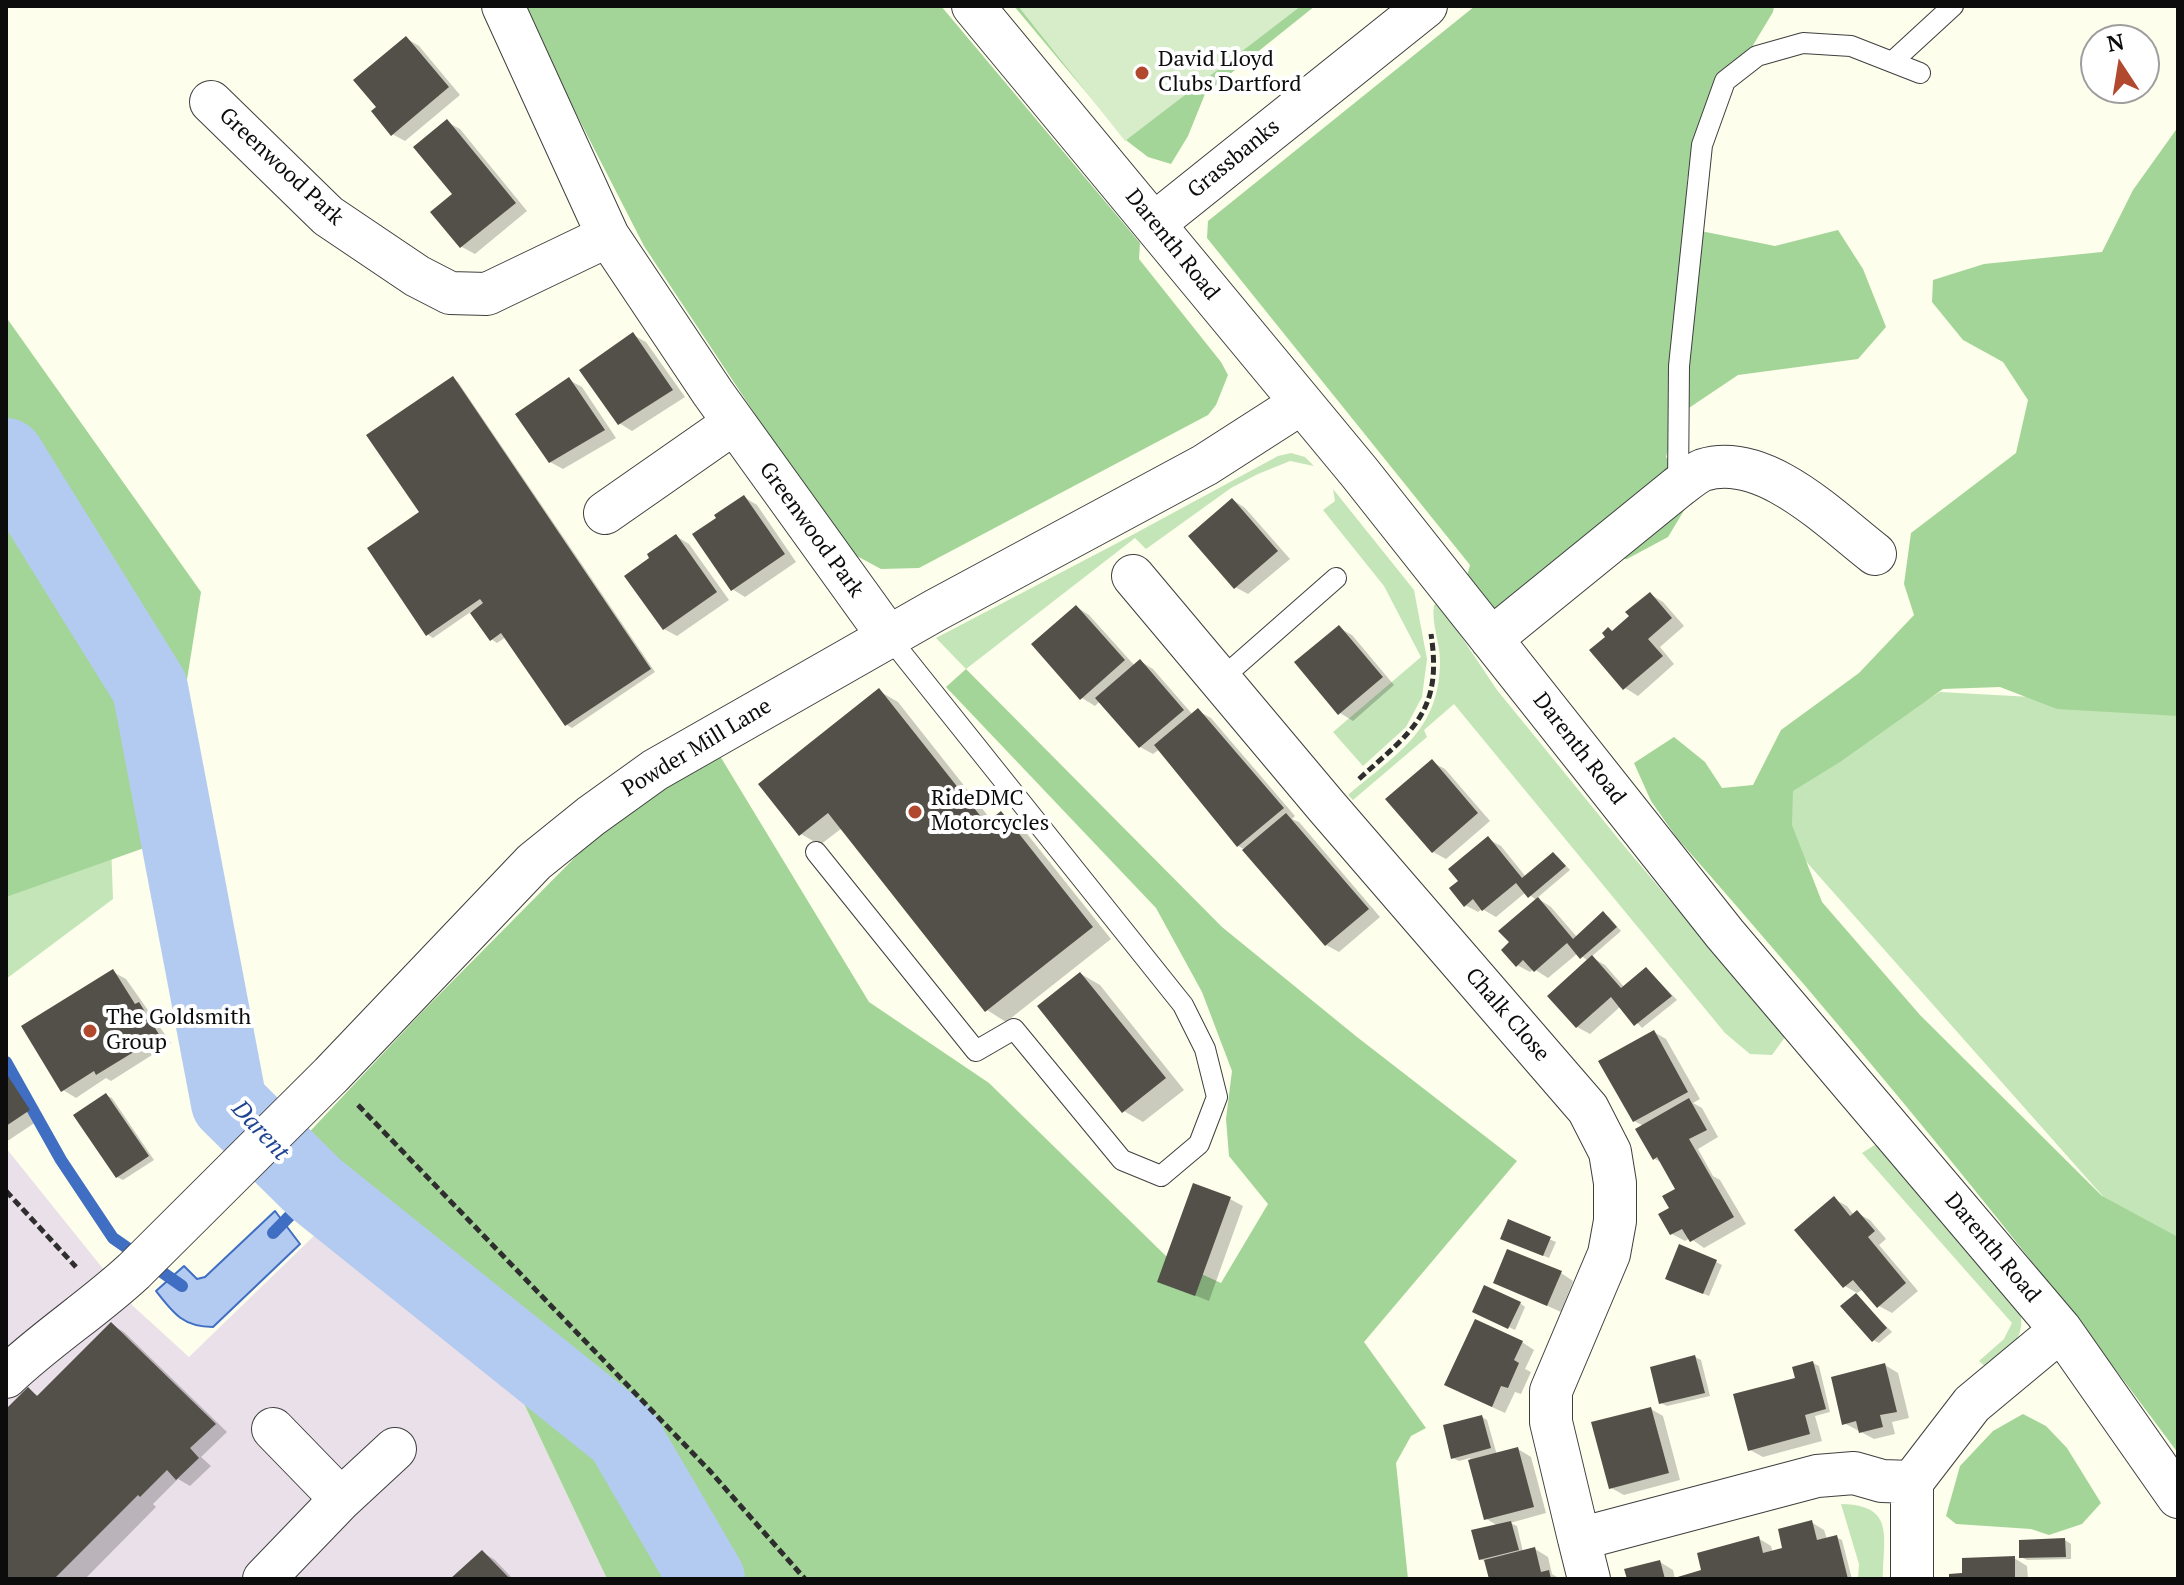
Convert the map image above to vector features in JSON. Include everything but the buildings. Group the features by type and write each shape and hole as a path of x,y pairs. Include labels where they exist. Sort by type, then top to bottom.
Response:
{"street":[{"name":"Greenwood Park","path":"503,6 608,236 734,423 888,636"},
{"name":"Darenth Road","path":"973,6 1155,223 1725,934 2061,1330 2178,1497"},
{"name":"Grassbanks","path":"1155,223 1426,6"},
{"name":"Greenwood Park","path":"211,102 328,216 417,276 450,293 487,294 608,236"},
{"name":"Powder Mill Lane","path":"6,1377 40,1345 131,1274 331,1075 534,862 591,816 655,770 888,636 1205,465 1286,413 1299,401"},
{"path":"605,513 734,423"},
{"path":"1491,639 1702,470 1732,467 1782,482 1875,554"},
{"name":"Chalk Close","path":"1133,576 1327,807 1588,1109 1610,1152 1615,1221 1609,1254 1551,1391 1551,1422 1589,1579"},
{"path":"1912,1579 1912,1482 1972,1404 2061,1330"},
{"path":"273,1429 341,1499"},
{"path":"264,1579 341,1499 395,1449"},
{"path":"1579,1539 1817,1476 1854,1473 1882,1481 1912,1482"}],"lane":[{"path":"1892,62 1953,6"},
{"path":"1678,487 1679,366 1702,145 1725,81 1757,56 1803,43 1851,46 1920,73"},
{"path":"1221,679 1336,578"},
{"path":"816,852 976,1051 1014,1029 1122,1160 1161,1176 1199,1144 1217,1097 1205,1049 1183,1005 888,636"}],"path":[{"path":"1327,807 1417,723 1428,704 1433,683 1434,658 1430,632"},
{"path":"331,1075 709,1470 805,1579"},
{"path":"6,1191 131,1274"}],"shaded area":[{"path":"6,1148 133,1306 189,1357 321,1229 518,1391 607,1579 6,1579"}],"green space":[{"path":"521,6 941,6 1140,243 1139,259 1228,375 1216,405 1208,415 919,568 881,569 844,549 644,246"},
{"name":"David Lloyd Clubs Dartford","path":"1014,6 1315,6 1205,94 1188,136 1171,164 1148,157 1127,141"},
{"name":"David Lloyd Clubs Dartford","path":"1018,6 1301,6 1125,141"},
{"path":"1475,6 1774,6 1711,115 1687,179 1686,228 1775,246 1838,230 1863,269 1886,327 1858,359 1738,375 1677,416 1666,457 1697,489 1668,537 1627,559 1585,558 1512,632 1466,579 1470,565 1207,238 1208,221"},
{"path":"2178,127 2178,716 2057,709 2000,687 1943,689 1840,762 1793,791 1792,825 1822,902 1920,1015 2102,1196 2178,1237 2178,1453 2058,1295 1934,1140 1677,838 1651,801 1634,763 1674,737 1705,762 1722,788 1753,785 1781,730 1859,673 1914,615 1904,584 1911,533 2016,453 2028,400 2003,362 1963,340 1932,302 1933,280 1984,264 2102,252 2133,190"},
{"path":"6,317 201,592 161,842 6,897"},
{"path":"1291,453 1305,457 1314,466 1290,461 1258,474 1231,488 1146,549 1135,538 966,669 936,638 1278,456"},
{"path":"1333,489 1414,590 1427,659 1422,697 1406,727 1363,766 1333,732 1421,657 1384,586 1323,510 1335,501"},
{"path":"6,534 106,704 113,899 6,979"},
{"path":"1438,602 1497,690 1785,1037 1772,1055 1750,1054 1725,1033 1454,704 1424,730 1427,737 1353,800 1348,795 1412,739 1432,706 1440,661 1433,612"},
{"path":"966,669 1222,927 1517,1161 1364,1342 1426,1428 1411,1436 1396,1463 1408,1579 607,1579 518,1391 321,1229 300,1142 422,1012 612,820 720,756 869,1002 989,1083 1169,1259 1221,1283 1268,1204 1229,1156 1226,1119 1232,1071 1202,992 1156,908 946,687"},
{"path":"1940,692 2178,705 2178,1281 1756,805"},
{"path":"1878,1143 2021,1315 2017,1339 2008,1352 1988,1369 1979,1361 2004,1339 2012,1323 1862,1153"},
{"path":"2023,1414 2046,1426 2067,1448 2101,1503 2082,1524 2049,1535 2031,1529 1956,1524 1946,1516 1960,1466 1993,1431"},
{"path":"1841,1504 1871,1510 1878,1517 1884,1537 1883,1579 1858,1579 1859,1564"}],"water":[{"path":"275,1211 300,1244 213,1327 186,1321 156,1291 184,1266 197,1279 205,1277"}],"waterway":[{"name":"Darent","path":"6,456 150,688 229,1103 316,1189 623,1435 707,1579"},
{"path":"6,1062 61,1160 113,1238 182,1286"},
{"path":"273,1233 316,1189"}],"place":[{"name":"David Lloyd Clubs Dartford","path":"1142,73"},
{"name":"RideDMC Motorcycles","path":"915,812"},
{"name":"The Goldsmith Group","path":"90,1031"}]}
